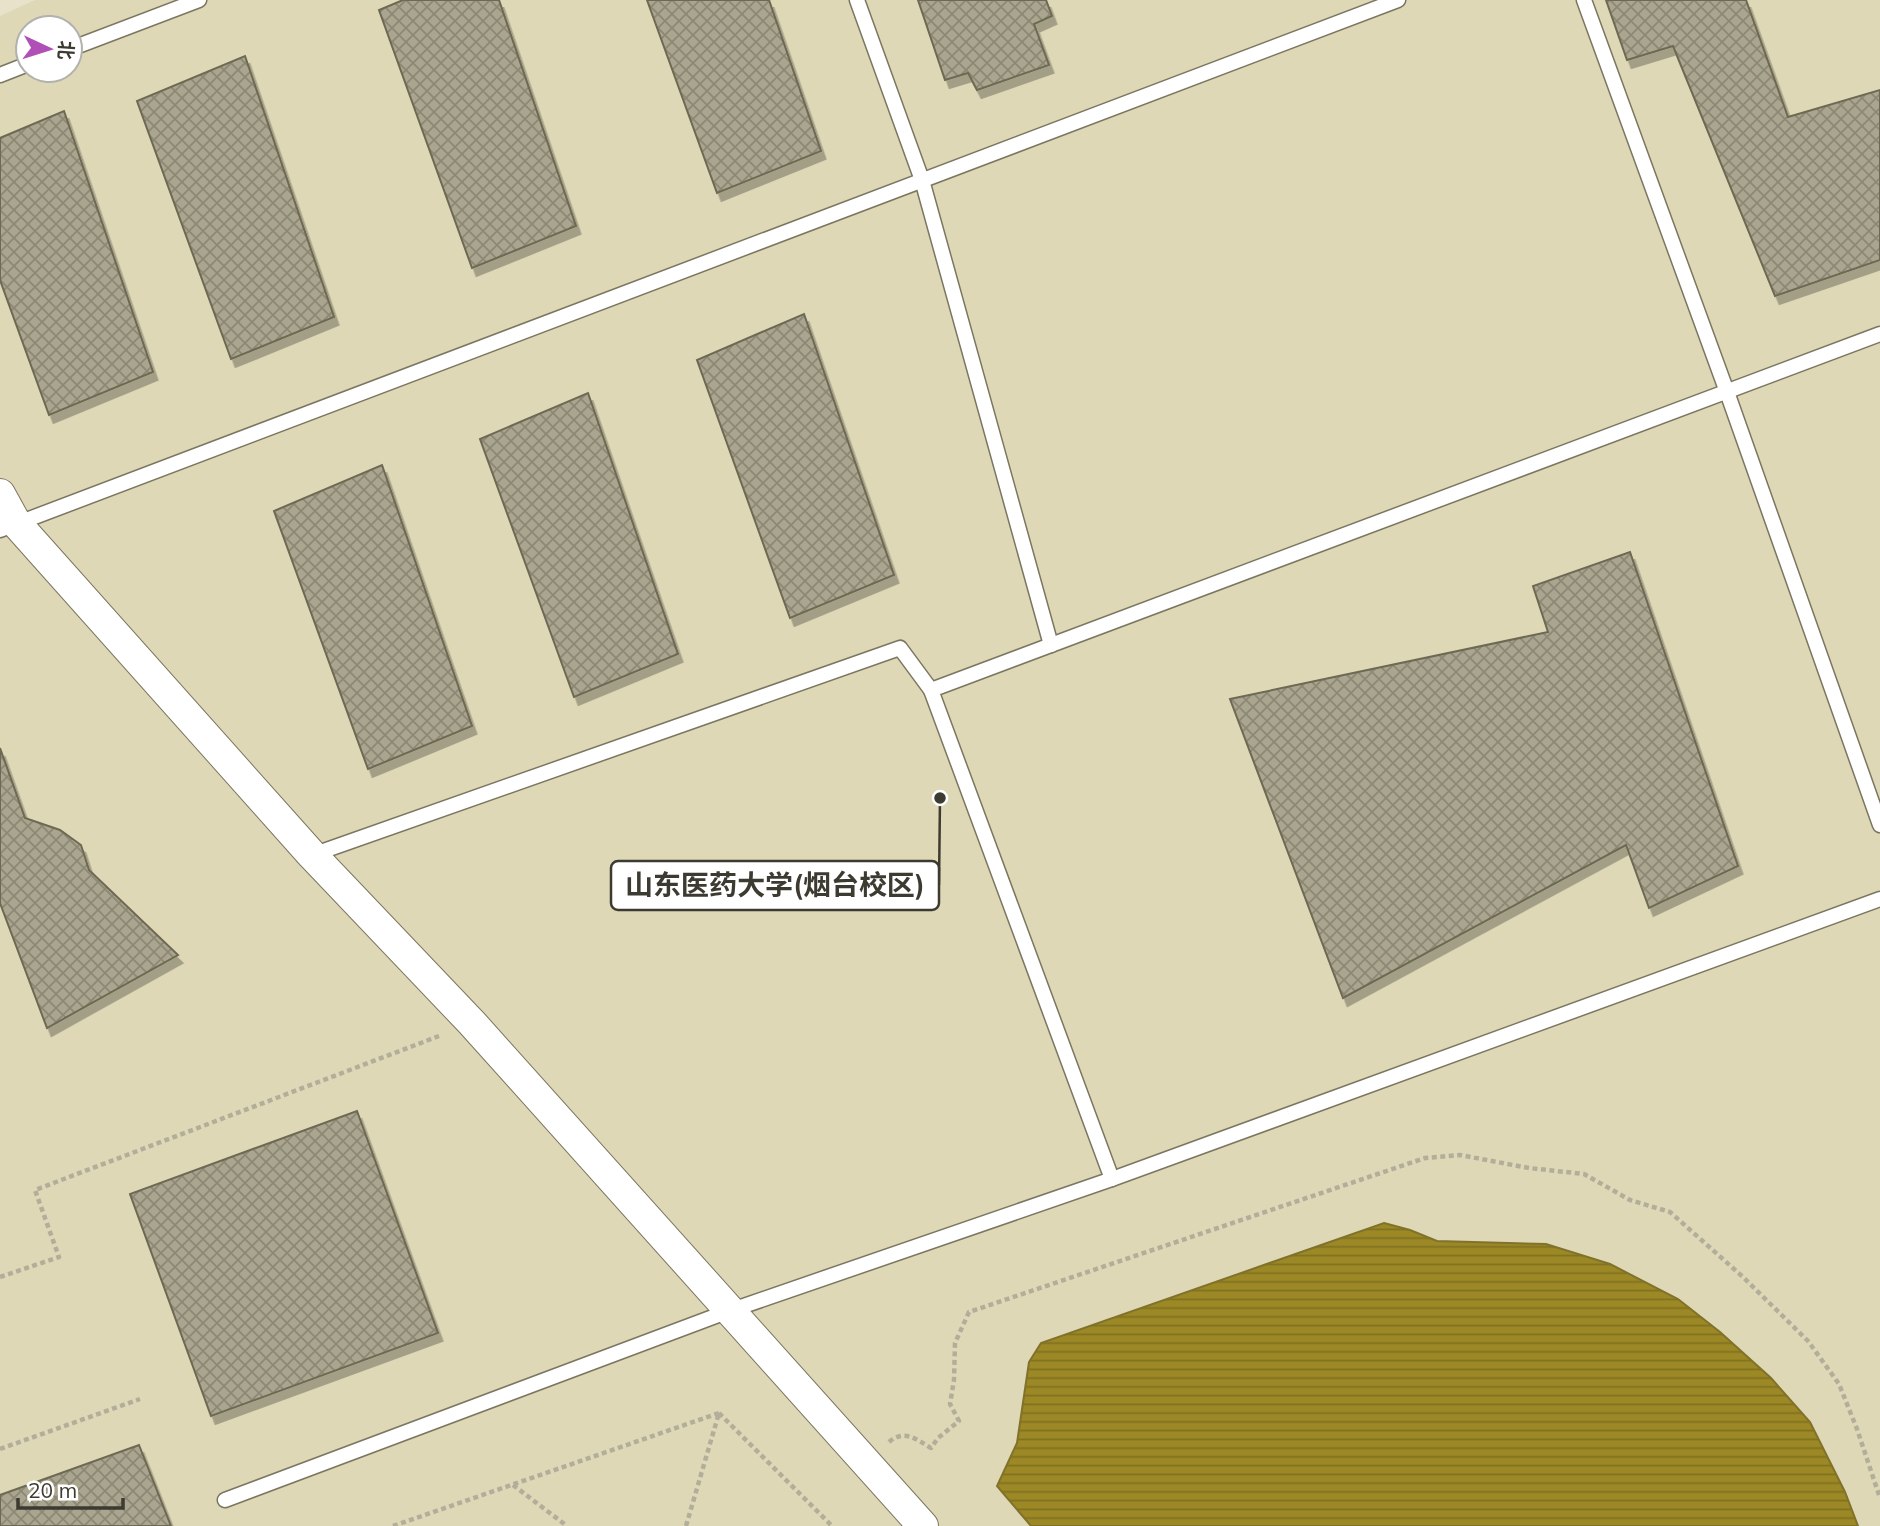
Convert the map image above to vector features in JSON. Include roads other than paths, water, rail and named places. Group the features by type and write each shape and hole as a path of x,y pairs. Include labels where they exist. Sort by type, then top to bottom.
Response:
{"street":[{"path":"0,494 8,526 312,855 472,1023 923,1526"}],"lane":[{"path":"84,44 199,0"},
{"path":"857,0 922,180 1051,645"},
{"path":"8,526 922,180 1370,4 1398,0"},
{"path":"1584,0 1727,392 1880,825"},
{"path":"932,690 1880,334"},
{"path":"312,855 900,648 932,690 1112,1179"},
{"path":"225,1500 729,1311 1112,1179 1880,899"}],"place":[{"name":"山东医药大学(烟台校区)","path":"940,798"}]}
